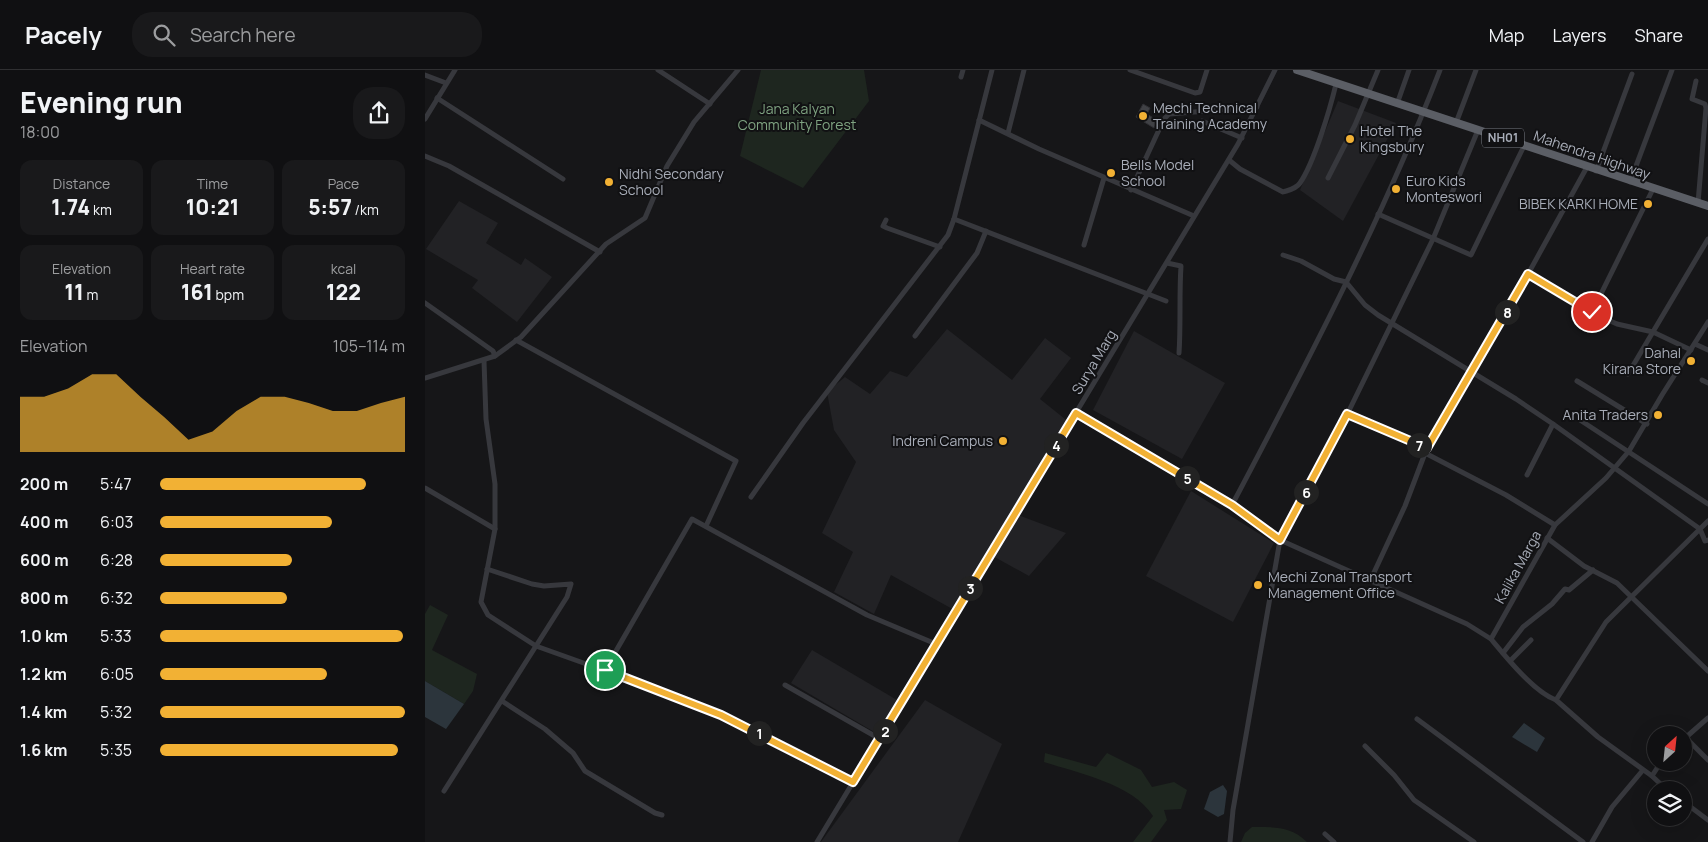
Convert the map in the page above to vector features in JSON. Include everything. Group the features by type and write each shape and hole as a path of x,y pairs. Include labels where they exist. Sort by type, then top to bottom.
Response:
{"highway":[{"name":"Mahendra Highway","path":"1297,70 1312,72 1336,84 1367,95 1708,206"}],"street":[{"path":"425,118 455,70"},
{"path":"658,70 710,104"},
{"path":"425,378 495,356 516,340 618,235 637,226 645,218 667,166 694,122 738,70"},
{"path":"961,76 963,70"},
{"path":"751,497 836,380 940,248 948,235 954,219 992,70"},
{"path":"1008,134 1024,70"},
{"path":"1130,70 1195,92 1200,92 1207,70"},
{"name":"Surya Marg","path":"817,842 1229,160 1242,138 1275,70"},
{"path":"1328,178 1355,126 1378,70"},
{"path":"1397,104 1409,70"},
{"path":"1232,505 1346,282 1424,113 1440,70"},
{"path":"1456,123 1476,70"},
{"path":"1631,182 1672,70"},
{"path":"1596,171 1632,74"},
{"path":"425,75 446,83"},
{"path":"1696,81 1692,99 1705,104 1706,108 1698,204"},
{"path":"1229,160 1240,169 1283,192 1293,189 1300,184 1313,154 1336,84"},
{"path":"437,98 563,179"},
{"path":"1131,190 1164,119 1169,114 1257,107"},
{"path":"979,120 1104,178 1194,216"},
{"path":"1202,121 1242,138"},
{"path":"1230,842 1233,810 1280,540 1347,414 1433,239 1478,130"},
{"path":"1378,214 1467,255 1474,253 1524,146"},
{"path":"425,156 449,166 600,252"},
{"path":"1370,581 1405,506 1426,451 1587,167"},
{"path":"1084,245 1104,178"},
{"path":"1592,312 1653,189"},
{"path":"954,219 1166,301"},
{"path":"886,220 883,226 940,248"},
{"path":"915,336 977,253 986,231"},
{"path":"1628,374 1708,239"},
{"path":"1283,255 1346,282 1365,305 1553,424 1700,529 1705,541 1708,540"},
{"path":"1167,263 1181,266 1179,353"},
{"path":"1528,274 1592,312 1617,324 1653,332 1691,350"},
{"path":"425,303 493,351 495,356"},
{"name":"Kalika Marga","path":"1491,639 1555,525 1615,468 1629,451 1708,322"},
{"path":"516,340 736,461 706,526"},
{"path":"1695,344 1708,350"},
{"path":"484,361 486,419 495,484 495,529 481,602 488,615 536,646 605,670 721,715 853,782"},
{"path":"1702,380 1708,383"},
{"path":"1577,381 1647,424"},
{"path":"1076,413 1232,505 1280,540 1467,624 1491,639 1549,697 1556,700 1597,737 1658,781"},
{"path":"1347,414 1426,451 1506,495 1555,525"},
{"path":"1580,420 1708,504"},
{"path":"1527,475 1553,424"},
{"path":"425,488 495,529"},
{"path":"605,670 689,521 692,519 867,615 936,644"},
{"path":"1556,700 1606,622 1708,521"},
{"path":"1547,538 1593,570 1617,583 1633,597 1643,611 1708,672"},
{"path":"444,791 567,598 571,584 538,585 487,569"},
{"path":"1503,653 1523,627 1552,604 1556,597 1565,589 1569,590 1593,570"},
{"path":"1511,660 1531,640"},
{"path":"785,685 880,738"},
{"path":"502,701 545,729 573,753 585,771 655,813 662,815"},
{"path":"1693,730 1708,718"},
{"path":"1417,719 1583,842"},
{"path":"1365,746 1394,775 1414,800 1474,842"},
{"path":"1693,746 1708,760"},
{"path":"1592,842 1612,807 1643,770"},
{"path":"1653,776 1656,771"},
{"path":"1692,808 1708,820"},
{"path":"1325,834 1333,842"}],"shaded area":[{"path":"1338,101 1396,123 1343,221 1300,190"},
{"path":"459,201 498,223 486,243 521,265 525,258 552,277 517,322 472,288 478,280 426,249"},
{"path":"947,329 1012,380 1045,338 1071,358 1040,399 1070,423 1015,514 1066,533 1029,576 991,555 956,611 891,575 874,614 834,592 853,552 822,533 856,462 834,430 827,392 845,377 870,394 890,371 907,377"},
{"path":"1134,331 1225,383 1182,459 1093,410"},
{"path":"1191,491 1274,543 1233,622 1146,576"},
{"path":"812,650 897,700 881,736 791,683"},
{"path":"425,681 464,704 446,729 425,717"},
{"path":"925,700 1002,744 958,842 821,842"},
{"path":"1524,723 1545,738 1537,752 1512,737"},
{"path":"1223,785 1227,791 1224,814 1218,817 1204,809 1210,792"}],"green space":[{"name":"Jana Kalyan Community Forest","path":"761,70 864,70 869,101 803,188 740,156"},
{"path":"430,605 448,615 432,650 477,674 473,691 464,704 425,681 425,614"},
{"path":"1045,753 1096,767 1107,753 1141,770 1152,787 1174,782 1187,790 1181,809 1164,810 1167,820 1151,842 1133,842 1153,816 1144,805 1119,788 1104,781 1044,762"},
{"path":"1252,827 1288,830 1307,842 1241,842 1245,833"}],"building":[{"name":"Mechi Technical Training Academy","path":"1143,104 1150,108 1147,114 1158,121 1154,128 1136,117"}],"place":[{"name":"Mechi Technical Training Academy","path":"1143,116"},
{"name":"Hotel The Kingsbury","path":"1350,139"},
{"name":"Bells Model School","path":"1111,173"},
{"name":"Nidhi Secondary School","path":"609,182"},
{"name":"Euro Kids Monteswori","path":"1396,189"},
{"name":"BIBEK KARKI HOME","path":"1648,204"},
{"name":"Dahal Kirana Store","path":"1691,361"},
{"name":"Anita Traders","path":"1658,415"},
{"name":"Indreni Campus","path":"1003,441"},
{"name":"Mechi Zonal Transport Management Office","path":"1258,585"}],"route":[{"path":"605,670 721,715 788,747 853,782 1076,413 1232,505 1280,540 1347,414 1427,448 1528,274 1592,312"}]}
